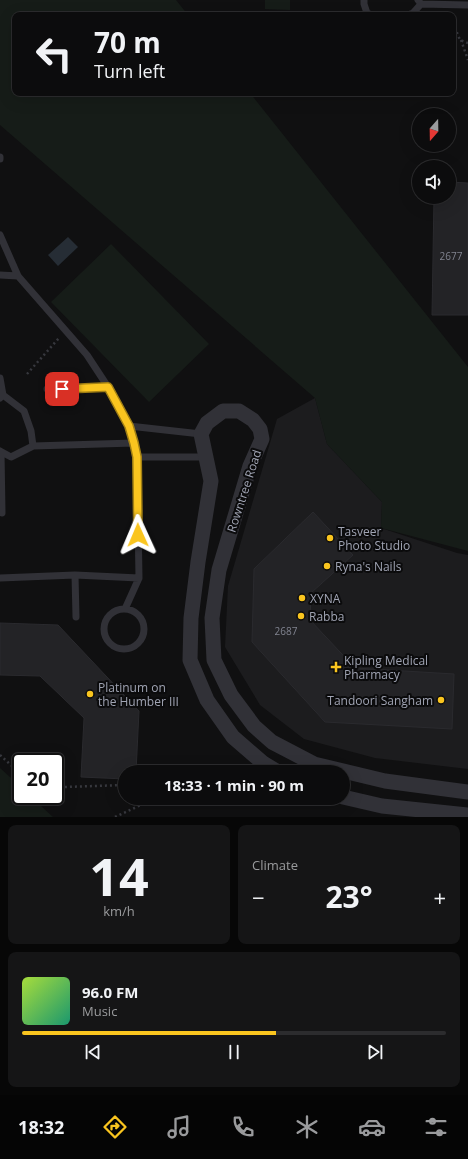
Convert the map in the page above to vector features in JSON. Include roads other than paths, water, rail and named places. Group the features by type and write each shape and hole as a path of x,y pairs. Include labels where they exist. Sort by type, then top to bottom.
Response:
{"street":[{"name":"Rowntree Road","path":"201,434 207,423 223,411 239,411 253,420 260,430 262,439 250,466 219,570 212,618 214,660 231,695 254,726 272,742 314,764 386,781 468,792"},
{"path":"201,434 211,481 193,602 190,660 207,700 233,737 266,765"},
{"path":"382,806 386,781"},
{"path":"350,799 382,806 468,815"}],"lane":[{"path":"364,0 367,12"},
{"path":"414,12 419,2 468,5"},
{"path":"0,236 18,276 87,355 108,387 129,426 137,457 139,578 125,609"},
{"path":"0,275 18,276"},
{"path":"0,378 1,397 24,411 31,431 33,446"},
{"path":"47,389 108,387"},
{"path":"129,426 201,434"},
{"path":"1,451 11,457 33,446 134,443"},
{"path":"1,451 2,513"},
{"path":"137,457 206,457"},
{"path":"0,578 75,575 139,578"},
{"path":"75,575 76,617"},
{"path":"125,609 131,610 138,614 144,628 143,636 139,643 133,647 123,649 111,644 106,637 104,630 110,615 116,611 125,609"}],"place":[{"name":"Tasveer Photo Studio","path":"330,538"},
{"name":"Ryna's Nails","path":"327,566"},
{"name":"XYNA","path":"302,598"},
{"name":"Rabba","path":"301,616"},
{"name":"Kipling Medical Pharmacy","path":"336,667"},
{"name":"Platinum on the Humber III","path":"90,694"},
{"name":"Tandoori Sangham","path":"441,700"}]}
